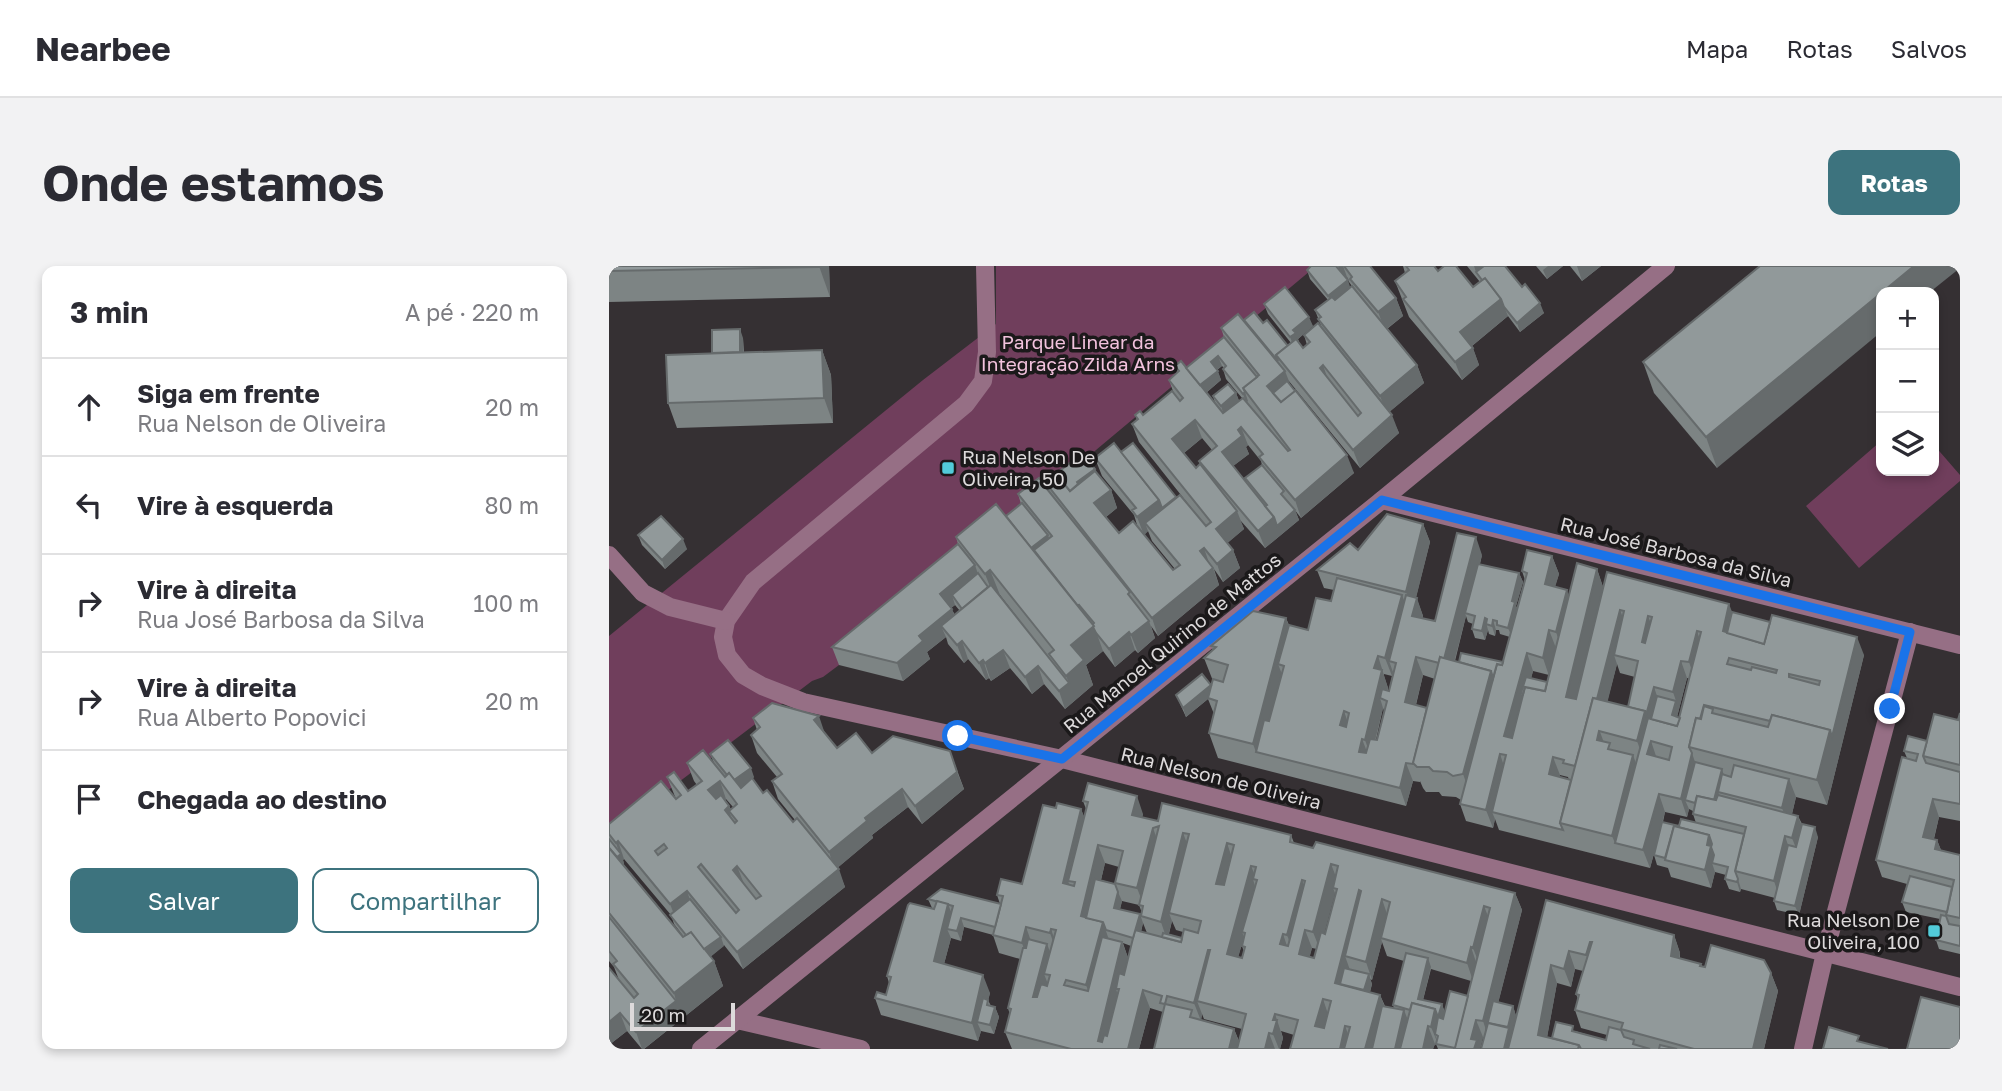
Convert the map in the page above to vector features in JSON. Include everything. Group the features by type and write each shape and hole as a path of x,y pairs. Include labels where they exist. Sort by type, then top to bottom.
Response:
{"street":[{"path":"609,555 643,593 670,607 726,621 753,582 966,404 983,381 987,352 985,266"},
{"name":"Rua Manoel Quirino de Mattos","path":"701,1049 1382,500 1666,266"},
{"name":"Rua José Barbosa da Silva","path":"1382,500 1960,645"},
{"name":"Rua Nelson de Oliveira","path":"726,621 723,637 727,655 743,675 762,686 803,702 1062,759 1960,987"},
{"path":"1803,1049 1825,953 1910,632"},
{"path":"737,1020 861,1049"}],"green space":[{"name":"Parque Linear da Integração Zilda Arns","path":"996,266 1316,266 839,665 823,677 812,681 609,835 609,636 923,380 996,324"},
{"path":"1876,445 1876,476 1939,476 1939,451 1960,475 1960,481 1859,568 1806,506"}],"building":[{"path":"609,266 819,266 819,267 609,271"},
{"path":"1311,266 1336,266 1348,280 1328,296 1307,270"},
{"path":"1344,266 1370,266 1396,298 1378,312 1350,279 1352,277"},
{"path":"1406,266 1434,266 1438,271 1444,266 1456,266 1473,287 1485,278 1501,299 1460,332 1473,348 1455,362 1403,299 1406,297 1395,281 1409,270"},
{"path":"1484,266 1505,266 1522,287 1525,284 1540,303 1517,323 1485,278 1482,280 1476,272"},
{"path":"1760,266 1914,266 1888,287 1876,287 1876,297 1706,437 1643,362"},
{"path":"1352,286 1417,365 1380,396 1318,319 1321,317 1315,310 1332,297 1335,300"},
{"path":"1285,287 1309,317 1293,330 1296,333 1290,337 1264,304"},
{"path":"1254,312 1263,323 1267,320 1288,346 1276,355 1278,361 1244,320"},
{"path":"1238,314 1285,371 1267,386 1281,402 1295,390 1347,455 1295,500 1259,457 1263,454 1241,427 1238,430 1242,436 1222,452 1274,517 1258,531 1199,461 1217,446 1195,420 1172,439 1196,468 1200,464 1237,511 1216,529 1233,550 1217,564 1204,548 1200,551 1213,568 1152,618 1049,487 1047,489 1130,592 1128,594 1149,621 1131,635 1129,632 1109,649 1096,633 1092,625 1094,623 1034,550 1052,536 1018,494 1039,478 1042,482 1055,472 1070,491 1095,471 1111,490 1094,503 1119,533 1133,521 1173,570 1180,565 1145,523 1180,495 1206,526 1211,522 1132,424 1138,419 1135,415 1140,411 1143,415 1172,391 1180,401 1183,398 1169,380 1179,371 1175,366 1181,361 1223,413 1243,398 1288,451 1290,450 1243,388 1259,375 1221,328"},
{"path":"1318,323 1392,415 1353,450 1276,355 1296,339 1303,348 1310,342 1304,335","holes":["1323,365 1361,413 1358,416 1320,368"]},
{"path":"740,329 740,352 712,353 712,330"},
{"path":"1224,337 1257,377 1243,388 1243,394 1223,369 1226,366 1218,356 1211,362 1218,371 1200,385 1186,368"},
{"path":"822,350 824,398 668,403 666,355"},
{"path":"1287,381 1295,391 1281,402 1273,393"},
{"path":"1228,384 1236,393 1221,406 1213,396"},
{"path":"1114,443 1159,500 1137,517 1132,510 1136,508 1095,458"},
{"path":"1133,443 1176,497 1162,508 1159,500 1121,452"},
{"path":"1082,453 1095,469 1077,482 1070,491 1056,474"},
{"path":"1262,465 1284,491 1281,494 1295,510 1277,526 1265,506 1267,505 1245,478"},
{"path":"1022,503 1048,535 1031,548 1006,516"},
{"path":"996,504 1094,626 1071,645 1084,660 1066,676 1049,654 1054,650 990,570 985,574 956,537"},
{"path":"1387,514 1423,524 1406,592 1317,570 1350,543 1358,550"},
{"path":"661,516 683,539 662,560 638,535"},
{"path":"1457,533 1476,537 1444,659 1440,657 1439,663 1416,657 1405,702 1427,708 1413,764 1406,763 1400,788 1256,752 1264,720 1269,721 1284,666 1278,664 1289,625 1308,630 1316,598 1331,601 1337,578 1402,595 1385,658 1378,656 1374,668 1382,670 1365,740 1362,739 1359,752 1366,753 1370,739 1377,740 1387,701 1380,698 1382,689 1389,691 1396,663 1389,661 1406,595 1417,598 1412,616 1435,621","holes":["1344,711 1349,713 1346,727 1340,725"]},
{"path":"958,544 975,565 940,594 952,609 919,636 923,641 897,663 832,647"},
{"path":"1527,550 1552,556 1545,584 1567,590 1556,632 1549,630 1543,658 1527,653 1504,736 1512,738 1525,687 1545,691 1577,563 1597,569 1566,697 1576,699 1607,572 1729,604 1723,631 1764,644 1772,615 1857,637 1832,737 1830,730 1772,715 1770,721 1704,705 1700,719 1696,718 1689,747 1692,753 1681,799 1659,794 1643,850 1615,843 1648,718 1677,726 1701,632 1697,631 1689,662 1681,661 1673,692 1654,687 1646,715 1645,711 1628,707 1638,661 1614,655 1624,611 1620,610 1597,699 1593,698 1575,766 1553,757 1549,774 1571,780 1560,823 1563,830 1492,812 1506,755 1500,754 1486,810 1460,804 1497,664 1502,665 1527,573 1522,571","holes":["1648,616 1652,617 1645,643 1642,642","1729,658 1777,670 1776,673 1727,664","1789,674 1820,681 1819,685 1789,677","1651,741 1672,747 1669,760 1647,754"]},
{"path":"1478,564 1519,573 1508,628 1497,625 1497,621 1493,620 1492,626 1486,624 1485,618 1482,631 1472,629 1475,616 1465,613"},
{"path":"978,573 988,587 962,609 952,595"},
{"path":"991,585 1069,683 1059,691 1038,666 1025,677 1003,650 985,663 983,660 979,663 962,641 957,645 941,626"},
{"path":"1253,611 1286,618 1253,744 1209,733 1217,701 1208,698 1213,679 1223,682 1228,665 1204,658 1216,647 1211,646"},
{"path":"1732,612 1770,622 1764,644 1727,633"},
{"path":"1461,653 1503,662 1502,665 1497,664 1493,678 1491,671 1459,662"},
{"path":"1440,657 1491,671 1463,774 1453,776 1447,772 1433,771 1429,767 1417,767 1413,763"},
{"path":"1202,674 1211,685 1183,708 1176,695"},
{"path":"1526,677 1547,682 1545,691 1525,687 1523,694 1521,693"},
{"path":"1657,696 1676,701 1672,715 1680,718 1677,726 1651,719"},
{"path":"1593,698 1645,711 1637,741 1599,731 1597,740 1610,743 1608,749 1633,755 1612,836 1560,823"},
{"path":"772,703 819,716 814,720 837,748 856,733 872,753 893,736 950,751 957,772 915,806 902,789 865,818 867,821 829,852 772,781 782,774 751,735 760,727 753,718"},
{"path":"1704,706 1713,709 1712,713 1768,727 1772,715 1830,730 1817,780 1689,747 1696,718 1701,719"},
{"path":"1960,713 1960,765 1923,756 1934,714 1958,720"},
{"path":"1908,736 1927,741 1923,756 1926,763 1960,772 1960,804 1933,799 1923,837 1937,840 1935,849 1960,855 1960,918 1946,915 1954,880 1876,860 1902,757 1916,761 1918,754 1904,751"},
{"path":"728,740 751,768 734,780 710,754"},
{"path":"703,750 725,777 729,773 741,788 752,778 763,793 767,790 793,822 797,818 839,869 737,952 687,891 670,904 618,841 616,843 609,834 609,824 661,781 676,799 681,795 667,777 674,772 688,791 702,781 687,763","holes":["720,781 737,804 729,811 737,821 735,823 725,810 729,806 721,795 716,799 708,790","664,844 667,848 658,855 655,851","701,864 739,910 736,913 698,867","737,866 761,896 756,899 733,870"]},
{"path":"1695,762 1722,769 1714,800 1697,796 1695,803 1685,800"},
{"path":"1734,765 1789,779 1782,808 1718,792 1722,774 1731,777"},
{"path":"1088,783 1137,796 1132,815 1158,821 1162,803 1291,835 1290,842 1313,848 1316,842 1515,893 1483,1021 1476,1020 1471,1039 1477,1040 1474,1049 1454,1049 1490,908 1484,906 1467,963 1381,938 1390,902 1382,899 1366,962 1345,956 1361,891 1359,890 1335,983 1380,995 1365,1049 1344,1049 1350,1027 1345,1026 1340,1049 1290,1049 1298,1020 1275,1014 1273,1020 1277,1020 1273,1034 1269,1033 1265,1049 1237,1049 1246,1014 1197,1001 1210,950 1194,1003 1167,996 1165,1004 1160,1003 1162,996 1143,990 1128,1049 1071,1049 1005,1032 1023,948 1026,948 1028,939 1047,944 1033,997 1037,997 1041,984 1047,986 1050,975 1044,974 1056,930 1051,929 1050,933 1026,927 1022,943 993,935 1003,896 997,895 1001,879 1022,884 1043,805 1056,808 1057,803 1081,809 1063,883 1074,886 1075,882 1068,881 1088,802 1083,801","holes":["1159,826 1139,905 1143,906 1141,916 1161,922 1183,833 1189,834 1169,913 1201,921 1198,933 1184,929 1181,942 1135,930 1124,975 1119,973 1116,989 1119,989 1107,1036 1104,1035 1102,1042 1098,1041 1122,942 1102,937 1088,991 1064,985 1066,980 1086,985 1103,922 1081,916 1098,845 1123,851 1115,883 1137,888 1153,828","1227,843 1234,845 1224,885 1216,884","1331,864 1338,866 1333,888 1337,889 1325,934 1321,932 1314,958 1299,954 1305,930 1313,932","1251,866 1256,867 1253,879 1257,880 1242,932 1245,933 1242,958 1227,954","1302,880 1305,881 1288,946 1280,944 1283,934 1287,935","1323,999 1331,1001 1324,1028 1315,1026"]},
{"path":"1718,795 1798,816 1792,838 1785,836 1774,881 1735,871 1746,827 1693,814 1697,796 1716,800"},
{"path":"1681,819 1744,834 1735,871 1737,882 1725,879 1728,867 1712,863 1714,855 1709,835 1674,826 1665,858 1654,855 1662,822 1679,826"},
{"path":"1802,824 1815,827 1795,906 1774,901 1788,845 1796,847"},
{"path":"1674,826 1709,835 1707,845 1711,846 1705,870 1665,860"},
{"path":"609,839 621,854 617,857 609,850"},
{"path":"610,849 683,937 691,932 714,961 674,993 609,913"},
{"path":"1910,876 1952,887 1947,912 1902,902"},
{"path":"1095,879 1115,884 1118,892 1114,908 1140,914 1133,938 1106,930 1103,922 1086,918"},
{"path":"941,889 1001,904 995,927 961,918 957,931 947,929 953,906 928,899"},
{"path":"690,899 721,937 704,949 691,932 686,935 670,915"},
{"path":"1546,900 1674,935 1671,956 1701,964 1700,966 1705,967 1711,945 1764,960 1771,973 1753,1049 1694,1049 1621,1029 1623,1023 1575,1010 1579,995 1576,994 1590,942 1586,955 1569,951 1564,969 1551,965 1538,1035 1579,1045 1578,1049 1508,1049"},
{"path":"937,901 948,904 934,961 983,975 972,1023 875,998 877,992 886,995 891,977 887,976 908,905 910,903 934,909"},
{"path":"1941,915 1946,916 1949,924 1960,926 1960,946 1936,940"},
{"path":"609,917 676,1001 636,1032 620,1013 609,1022 609,968 634,998 638,994 613,964 617,961 609,951"},
{"path":"1163,933 1182,938 1181,942 1162,937"},
{"path":"1406,953 1428,958 1418,999 1442,1004 1438,1017 1435,1009 1412,1003 1410,1010 1393,1005"},
{"path":"1344,968 1369,974 1364,990 1340,984"},
{"path":"1450,991 1468,996 1455,1048 1436,1044 1438,1036 1435,1034 1438,1017 1443,1019"},
{"path":"1921,997 1960,1007 1960,1049 1907,1049"},
{"path":"983,998 988,1000 987,1005 995,1007 990,1025 977,1022"},
{"path":"1493,1001 1513,1006 1508,1027 1488,1023 1486,1030"},
{"path":"1412,1003 1435,1009 1431,1027 1428,1026 1423,1049 1400,1049"},
{"path":"1165,1004 1192,1010 1190,1017 1234,1029 1229,1049 1154,1049"},
{"path":"1382,1006 1404,1010 1395,1049 1372,1049"},
{"path":"1556,1022 1573,1026 1572,1031 1606,1040 1609,1027 1621,1030 1624,1037 1634,1040 1633,1044 1650,1049 1581,1049 1579,1045 1552,1038"},
{"path":"1488,1023 1509,1028 1504,1049 1481,1049"},
{"path":"1829,1027 1859,1036 1857,1041 1888,1049 1823,1049"},
{"path":"1660,1045 1677,1049 1659,1049"}],"place":[{"name":"Rua Nelson De Oliveira, 50","path":"948,468"},
{"name":"Rua Nelson De Oliveira, 100","path":"1934,931"}],"route":[{"path":"958,736 1062,759 1382,500 1910,632 1890,709"}]}
